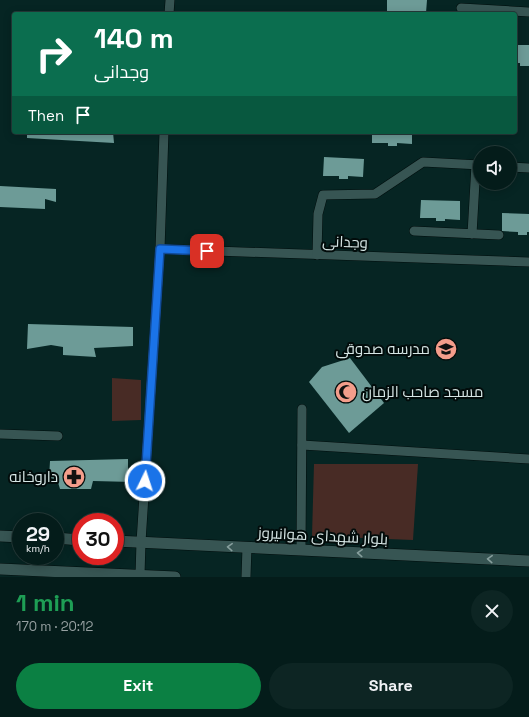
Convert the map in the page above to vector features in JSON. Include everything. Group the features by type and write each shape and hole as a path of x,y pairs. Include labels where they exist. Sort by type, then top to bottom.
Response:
{"main road":[{"path":"0,536 12,537"},
{"name":"بلوار شهدای هوانیروز","path":"124,541 529,561"},
{"path":"0,569 175,577"}],"street":[{"path":"169,12 170,0"},
{"path":"461,8 480,12 529,12"},
{"path":"140,575 160,249 164,134"},
{"path":"317,255 318,214 322,195 375,194 423,162 473,165"},
{"path":"517,167 529,168"},
{"path":"472,234 476,190"},
{"path":"414,231 499,235"},
{"name":"وجدانی","path":"160,249 529,262"},
{"path":"302,409 302,550"},
{"path":"0,434 58,436"},
{"path":"302,445 529,459"},
{"path":"246,577 247,547"}],"shaded area":[{"path":"112,378 141,380 141,420 112,421"},
{"path":"314,464 418,464 413,540 312,536"}],"building":[{"path":"387,0 427,0 426,12 387,11"},
{"path":"517,45 529,45 529,66 520,66 520,63 517,63"},
{"path":"27,134 113,134 114,143 27,138"},
{"path":"372,134 412,134 412,144 397,143 397,146 388,146 388,143 372,143"},
{"path":"324,157 364,159 363,177 348,176 348,179 339,179 339,176 323,176"},
{"path":"0,186 56,189 56,202 45,199 45,209 0,207"},
{"path":"421,200 460,201 460,220 445,219 445,221 436,221 436,218 420,218"},
{"path":"502,213 529,214 529,232 527,232 527,235 518,235 518,232 502,231"},
{"path":"28,324 133,327 133,346 94,348 96,357 63,355 63,347 51,345 27,349"},
{"name":"مسجد صاحب الزمان","path":"350,358 384,403 349,433 309,382 322,367"},
{"path":"128,459 128,471 136,471 133,482 93,481 91,489 60,489 57,479 49,478 50,461"}],"place":[{"name":"مدرسه صدوقی","path":"446,349"},
{"name":"مسجد صاحب الزمان","path":"346,392"},
{"name":"داروخانه","path":"74,477"}],"route":[{"path":"145,481 160,249 207,251"}]}
